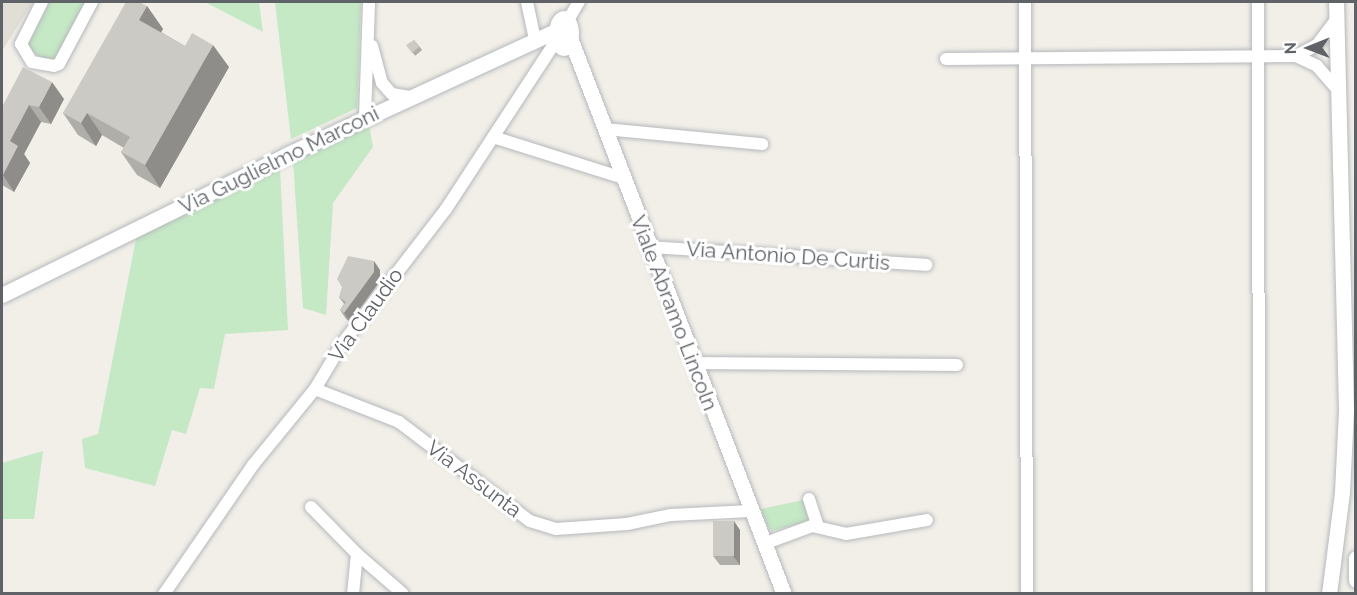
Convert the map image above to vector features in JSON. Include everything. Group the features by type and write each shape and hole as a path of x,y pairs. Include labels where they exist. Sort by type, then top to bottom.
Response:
{"street":[{"path":"42,2 21,44 29,66 59,64 92,2"},
{"path":"365,118 369,2"},
{"path":"527,2 535,40"},
{"name":"Via Claudio","path":"164,594 253,465 315,389 342,344 446,209 579,2"},
{"path":"1025,2 1027,594"},
{"path":"1258,2 1259,594"},
{"path":"1329,594 1342,492 1346,420 1336,2"},
{"path":"1296,56 1317,45 1336,19"},
{"path":"368,26 382,83 392,94 410,97"},
{"name":"Via Guglielmo Marconi","path":"2,295 365,118 564,28"},
{"name":"Viale Abramo Lincoln","path":"564,28 784,594"},
{"path":"946,59 1296,56 1317,66 1337,89"},
{"path":"604,129 762,144"},
{"path":"493,137 623,178"},
{"name":"Via Antonio De Curtis","path":"650,247 926,265"},
{"path":"694,363 957,365"},
{"name":"Via Assunta","path":"315,389 399,422 530,521 556,529 627,525 671,514 750,511"},
{"path":"809,499 818,526"},
{"path":"311,507 357,554 402,593"},
{"path":"766,543 818,526 846,534 927,520"},
{"path":"353,594 357,554"},
{"path":"1356,558 1356,580"}],"shaded area":[{"path":"2,2 33,2 2,51"}],"green space":[{"path":"43,2 90,2 54,66 21,44"},
{"path":"205,2 259,2 263,32"},
{"path":"275,2 361,2 357,108 291,139"},
{"path":"369,125 373,147 333,203 326,315 303,308 293,161"},
{"path":"280,168 288,330 225,334 214,389 200,388 186,434 172,430 155,486 85,468 82,439 98,434 136,239"},
{"path":"43,451 34,519 2,519 2,463"},
{"path":"803,500 809,521 772,531 768,528 761,509"}],"building":[{"path":"126,2 139,2 147,6 139,20 185,46 192,33 213,45 145,165 121,152 130,137 87,113 81,123 63,113"},
{"path":"414,40 419,47 412,53 406,45"},
{"path":"23,67 52,82 39,107 29,105 10,141 18,146 2,175 2,107"},
{"path":"348,256 374,261 374,272 344,313 340,310 346,302 339,297 342,287 337,279"},
{"path":"713,521 734,521 734,556 713,556"}]}
